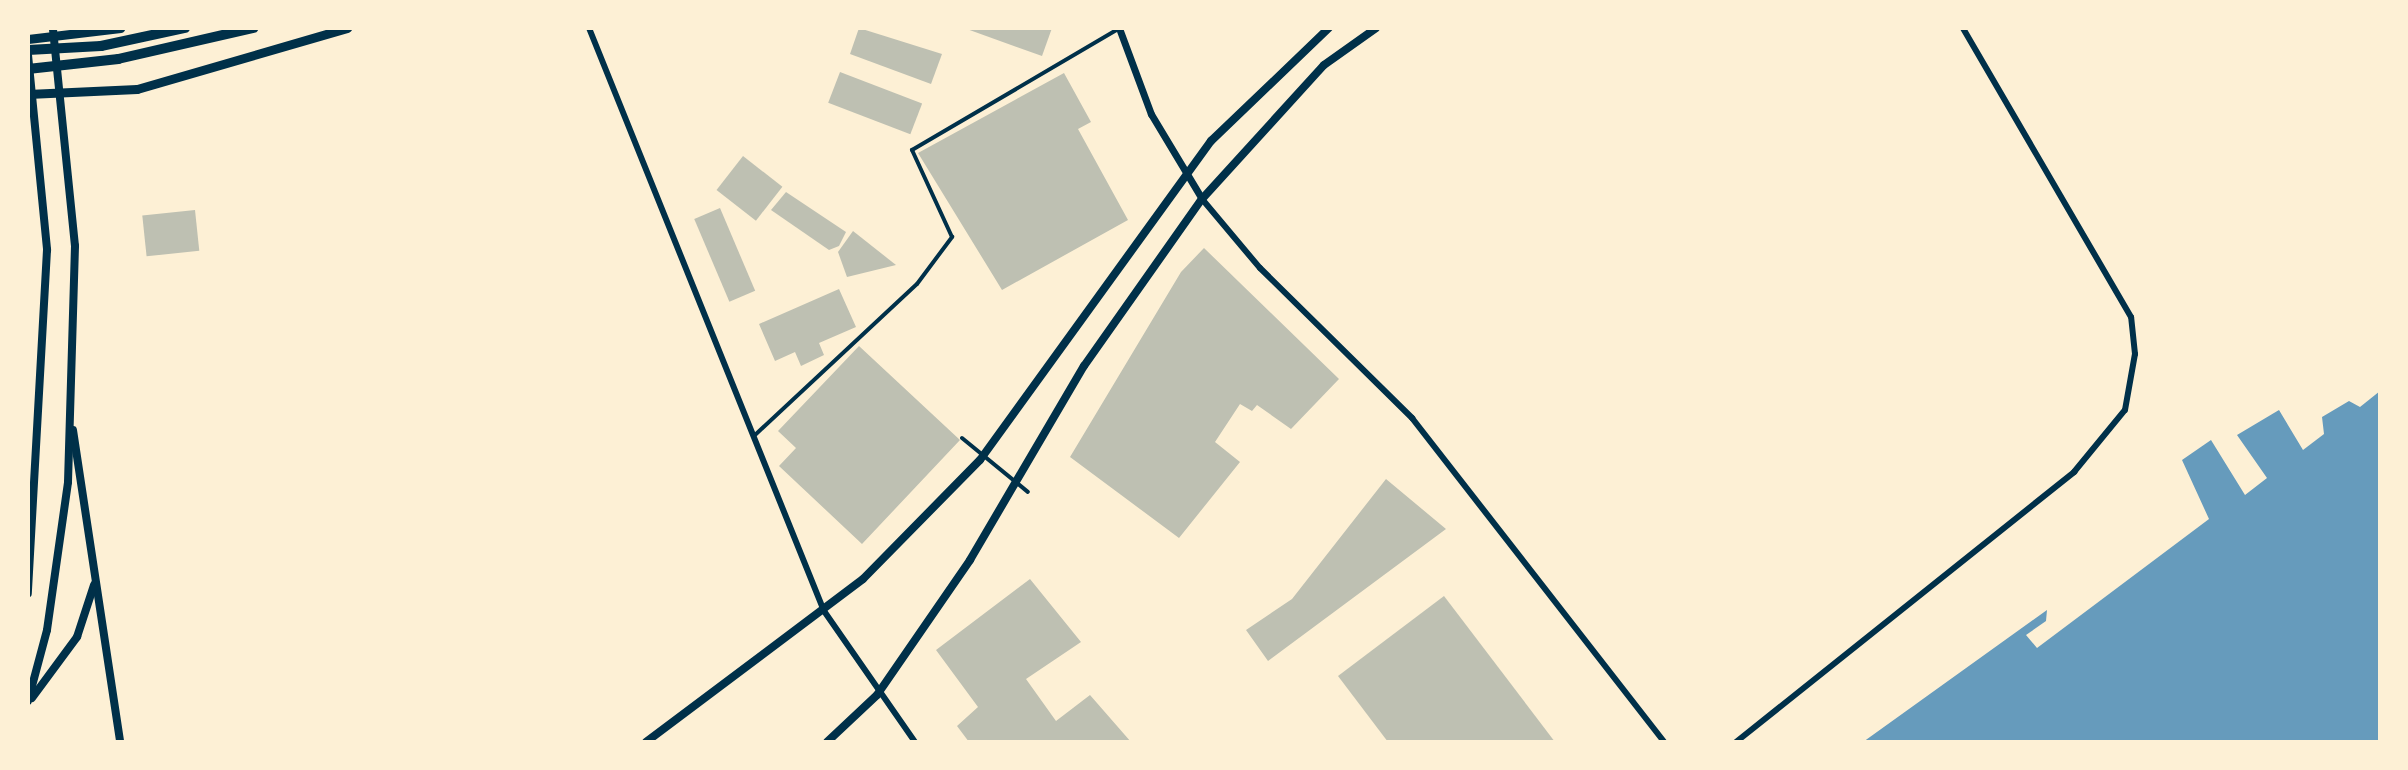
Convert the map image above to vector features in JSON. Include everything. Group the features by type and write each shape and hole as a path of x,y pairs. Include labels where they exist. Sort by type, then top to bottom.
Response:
{"highway":[{"path":"28,53 101,46 185,28"},
{"path":"28,69 118,59 253,28"}],"main road":[{"path":"28,702 54,588 70,409 75,246 53,28"},
{"path":"28,39 54,41 120,28"},
{"path":"31,94 137,89 347,28"},
{"path":"646,742 824,611 980,460 1186,174 1245,105 1329,28"},
{"path":"827,742 877,695 1014,483 1084,366 1202,199 1324,65 1376,28"},
{"path":"28,53 47,250 28,593"},
{"path":"70,409 120,742"},
{"path":"28,702 77,637 96,581"}],"street":[{"path":"589,28 824,611 877,695 915,742"},
{"path":"753,437 917,284 952,237 912,150 1120,28 1151,114 1202,199 1260,268 1412,418 1664,742"},
{"path":"1736,742 2074,472 2125,410 2135,354 2131,317 1963,28"},
{"path":"962,438 980,460 1028,492"}],"water":[{"path":"2380,391 2380,742 1863,742 2047,610 2046,621 2026,635 2037,648 2209,519 2182,460 2211,440 2245,495 2267,478 2237,435 2279,410 2303,450 2324,434 2322,417 2349,401 2360,407"}],"building":[{"path":"859,28 942,54 931,84 850,54"},
{"path":"964,28 1052,28 1042,56"},
{"path":"840,72 922,104 910,134 828,103"},
{"path":"1064,73 1091,122 1078,129 1128,220 1002,290 918,153"},
{"path":"743,156 782,187 756,221 717,190"},
{"path":"786,192 846,232 839,246 829,250 771,210"},
{"path":"720,208 755,291 729,302 694,219"},
{"path":"195,210 199,251 147,256 142,216"},
{"path":"853,231 896,265 847,277 838,252"},
{"path":"1204,248 1339,379 1291,429 1257,405 1252,411 1240,404 1215,442 1240,462 1179,538 1070,457 1181,272"},
{"path":"839,289 856,327 819,343 824,355 801,366 795,352 775,361 759,324"},
{"path":"859,346 960,440 862,544 779,466 796,448 778,431"},
{"path":"1386,479 1446,529 1268,661 1246,630 1292,599"},
{"path":"1030,579 1081,642 1026,679 1056,721 1090,695 1131,742 969,742 957,726 978,707 936,650"},
{"path":"1444,596 1555,742 1388,742 1338,676"}]}
